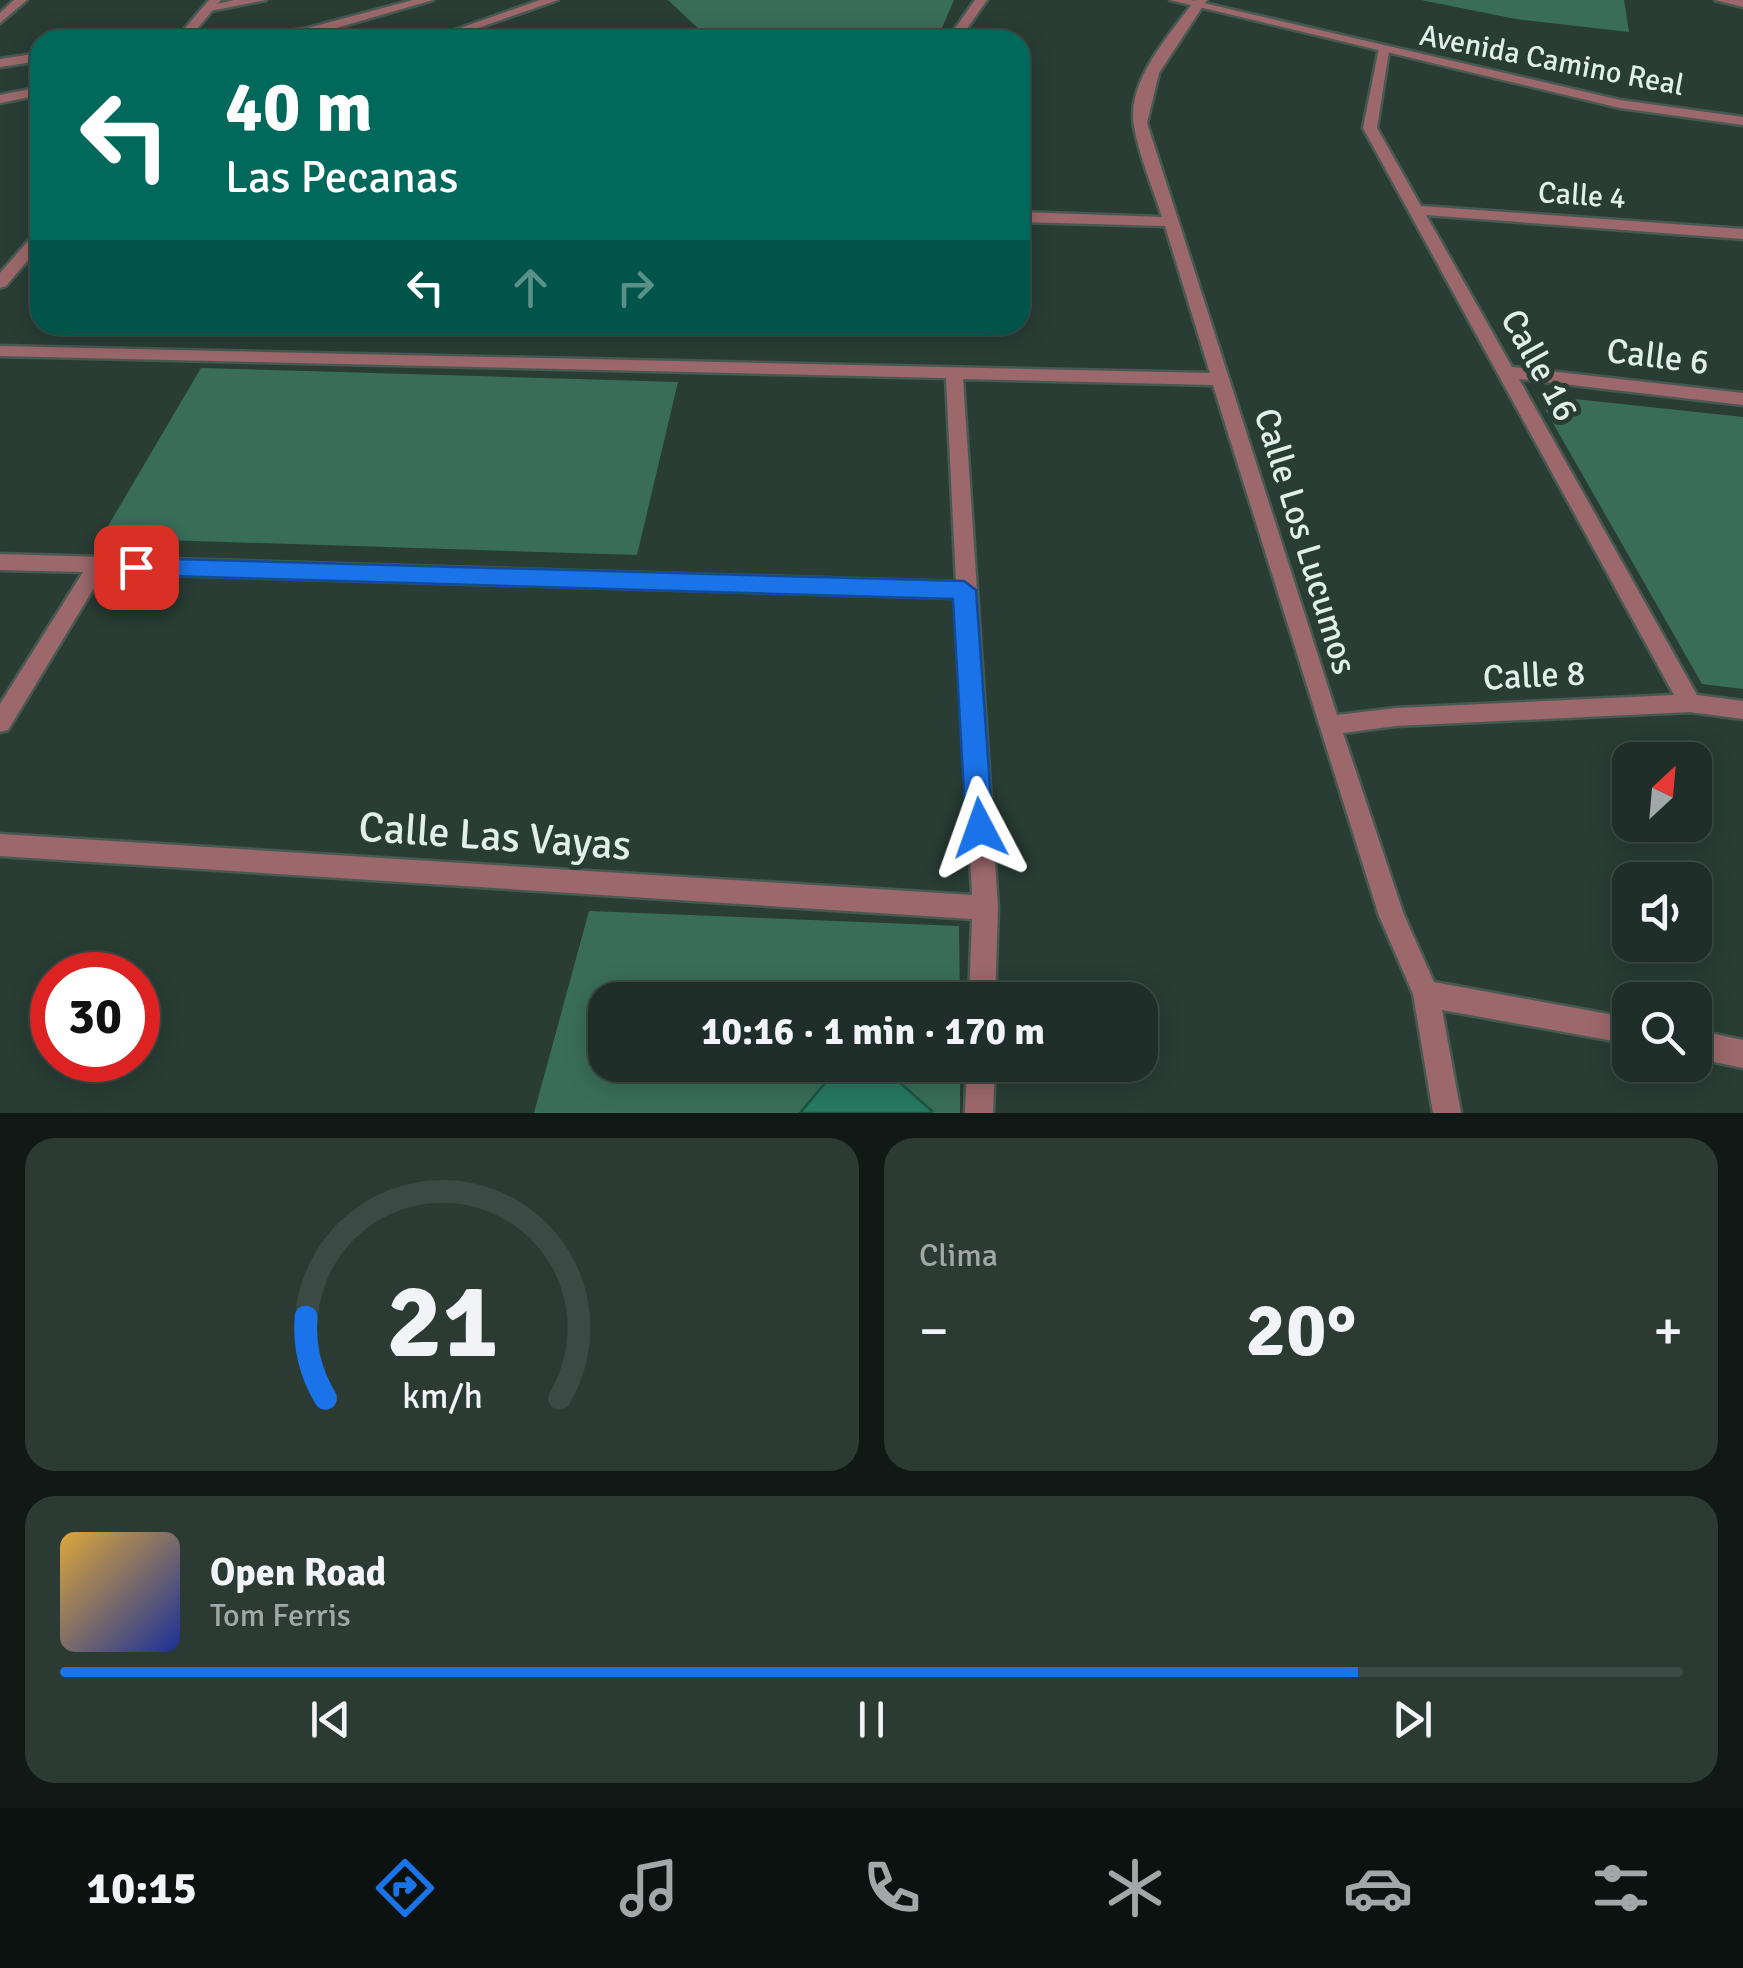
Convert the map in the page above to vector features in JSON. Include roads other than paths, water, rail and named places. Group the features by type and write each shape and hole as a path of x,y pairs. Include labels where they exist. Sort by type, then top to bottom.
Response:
{"street":[{"path":"0,19 21,0"},
{"path":"190,30 213,3 260,0"},
{"path":"317,30 428,0"},
{"path":"462,30 552,0"},
{"path":"960,30 981,0"},
{"name":"Avenida Camino Real","path":"1176,0 1620,104 1743,122"},
{"path":"1720,0 1743,2"},
{"name":"Calle Los Lucumos","path":"1200,3 1151,71 1141,96 1140,124 1329,725 1392,916 1426,994 1447,1113"},
{"name":"Calle 16","path":"1382,51 1370,128 1690,703"},
{"path":"0,63 30,58"},
{"path":"0,99 30,93"},
{"name":"Calle 4","path":"1416,210 1743,234"},
{"path":"1030,217 1173,222"},
{"path":"0,283 30,248"},
{"path":"0,351 1222,379"},
{"path":"954,371 985,908 983,982"},
{"name":"Calle 6","path":"1506,372 1743,399"},
{"path":"0,562 964,590"},
{"path":"0,723 97,566"},
{"name":"Calle 8","path":"1329,725 1396,717 1690,703 1743,710"},
{"name":"Calle Las Vayas","path":"0,845 985,908"},
{"path":"1426,994 1612,1029"},
{"path":"1712,1048 1743,1054"},
{"path":"979,1113 980,1082"}]}
